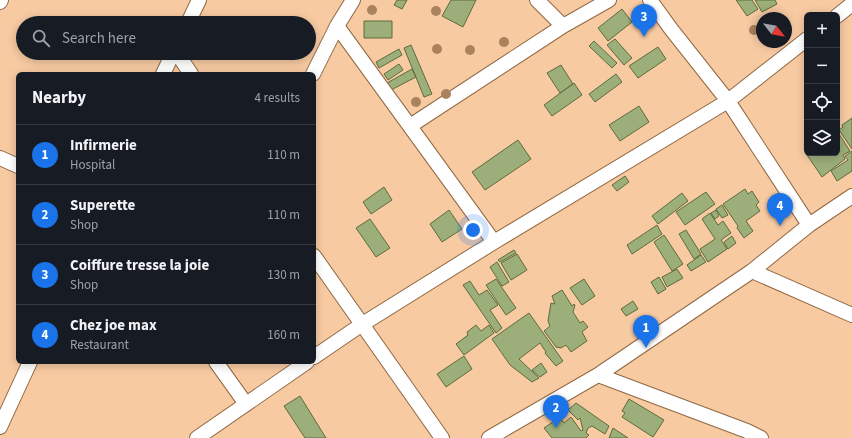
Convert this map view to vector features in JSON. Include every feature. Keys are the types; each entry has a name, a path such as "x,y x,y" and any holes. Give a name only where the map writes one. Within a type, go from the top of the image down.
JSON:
{"street":[{"path":"191,16 199,0"},
{"path":"314,72 337,26 353,0"},
{"path":"537,0 563,26"},
{"path":"410,126 563,26 609,0"},
{"path":"650,0 728,101 809,225"},
{"path":"840,14 852,4"},
{"path":"337,26 494,242"},
{"path":"316,356 361,325 494,242 728,101 804,42"},
{"path":"164,72 169,60"},
{"path":"182,60 190,72"},
{"path":"0,158 16,165"},
{"path":"489,438 598,375 752,270 809,225 852,196"},
{"path":"316,259 361,325 442,438"},
{"path":"752,270 852,315"},
{"path":"0,427 29,364"},
{"path":"217,364 246,404"},
{"path":"198,438 304,364"},
{"path":"598,375 746,435 761,438"}],"building":[{"path":"397,0 407,0 402,9 394,5"},
{"path":"451,0 476,0 463,27 442,16"},
{"path":"736,0 752,0 758,9 747,16"},
{"path":"755,0 775,0 777,4 762,12"},
{"path":"622,9 632,22 608,41 598,28"},
{"path":"364,21 392,21 392,38 364,38"},
{"path":"615,39 632,58 624,65 607,45"},
{"path":"594,41 617,63 612,68 589,46"},
{"path":"411,45 432,94 424,97 404,48"},
{"path":"658,47 666,59 638,78 629,66"},
{"path":"399,49 402,55 379,68 376,62"},
{"path":"399,64 403,70 388,80 384,74"},
{"path":"561,65 573,84 560,93 547,73"},
{"path":"412,69 416,77 391,90 387,83"},
{"path":"616,74 622,82 595,102 589,94"},
{"path":"574,83 582,95 552,116 544,105"},
{"path":"639,106 649,122 620,141 609,125"},
{"path":"852,118 852,149 840,131 840,129 843,127 842,125"},
{"path":"840,136 850,151 843,155 845,159 822,177 808,156 840,156"},
{"path":"518,140 531,159 485,190 472,172"},
{"path":"852,151 852,171 837,181 831,171 848,160 845,156"},
{"path":"625,176 629,182 617,191 612,185"},
{"path":"384,187 392,200 371,214 363,202"},
{"path":"745,189 748,194 752,191 759,202 756,205 760,211 746,221 753,231 744,238 737,228 738,226 723,204"},
{"path":"706,192 715,204 685,225 676,212"},
{"path":"682,193 688,201 658,224 652,216"},
{"path":"722,205 728,215 722,218 716,209"},
{"path":"449,210 462,229 442,242 430,224"},
{"path":"716,210 719,216 715,219 711,213"},
{"path":"710,213 718,225 723,221 731,233 721,240 727,249 708,262 700,249 715,239 702,219"},
{"path":"370,219 390,248 376,257 356,228"},
{"path":"657,225 662,234 632,254 627,245"},
{"path":"686,230 701,254 694,259 679,234"},
{"path":"664,235 683,264 672,271 654,242"},
{"path":"732,236 736,243 728,249 724,242"},
{"path":"514,250 516,253 500,262 498,260"},
{"path":"517,254 527,270 511,280 501,263"},
{"path":"701,255 706,262 691,271 687,265"},
{"path":"497,262 509,282 502,286 490,267"},
{"path":"677,269 683,278 667,287 662,277"},
{"path":"659,277 666,289 658,294 651,282"},
{"path":"496,279 516,308 506,315 486,285"},
{"path":"584,279 595,296 582,305 570,288"},
{"path":"470,281 479,295 487,290 498,305 490,310 502,328 496,333 463,285"},
{"path":"562,290 572,306 574,304 575,305 573,312 580,323 583,321 588,327 582,332 587,341 571,352 566,345 561,348 556,347 544,331 550,326 548,321 551,303 555,304 552,296"},
{"path":"633,301 638,309 626,316 621,309"},
{"path":"529,313 563,361 556,366 545,353 546,352 540,343 519,359 539,378 532,382 510,365 492,339"},
{"path":"476,325 481,331 489,325 494,333 464,355 456,344 468,335 467,332"},
{"path":"464,356 472,369 446,387 437,374"},
{"path":"541,363 547,372 540,377 532,370"},
{"path":"300,396 326,438 305,438 284,406"},
{"path":"629,399 664,420 653,437 622,417 625,413 622,411"},
{"path":"576,403 609,426 605,434 592,426 588,428 586,433 589,435 586,438 552,438 544,428 560,417 564,423 571,417 581,431 583,430 580,418 578,420 568,410"},
{"path":"613,428 628,438 609,438"}],"place":[{"name":"Coiffure tresse la joie","path":"644,37"},
{"name":"Chez joe max","path":"780,226"},
{"name":"Infirmerie","path":"646,348"},
{"name":"Superette","path":"556,428"}]}
